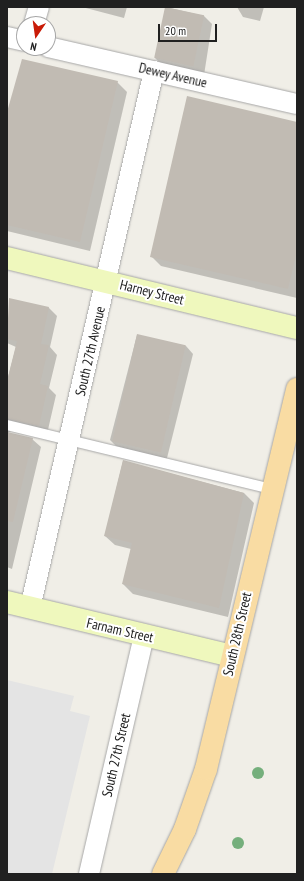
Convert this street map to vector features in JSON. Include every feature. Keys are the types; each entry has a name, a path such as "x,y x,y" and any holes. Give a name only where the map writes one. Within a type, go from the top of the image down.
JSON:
{"main road":[{"name":"Harney Street","path":"7,258 297,328"},
{"name":"South 28th Street","path":"163,874 185,829 206,769 272,488 297,389"},
{"name":"Farnam Street","path":"7,602 232,656"}],"street":[{"name":"Dewey Avenue","path":"56,49 297,104"},
{"name":"South 27th Avenue","path":"30,608 154,71"},
{"name":"South 27th Street","path":"89,874 144,636"}],"lane":[{"path":"7,425 272,488"}],"shaded area":[{"path":"7,680 74,696 70,711 90,716 52,874 7,874"}],"building":[{"path":"165,7 204,15 193,66 154,58"},
{"path":"22,59 118,81 80,242 7,225 7,112"},
{"path":"187,96 297,122 297,251 288,289 150,257"},
{"path":"9,298 49,307 41,344 49,345 40,384 48,386 39,426 7,419 7,381 17,341 7,339"},
{"path":"137,334 186,345 161,452 112,441"},
{"path":"7,432 33,438 13,522 7,521"},
{"path":"123,460 244,493 219,608 122,584 132,543 104,536"}]}
